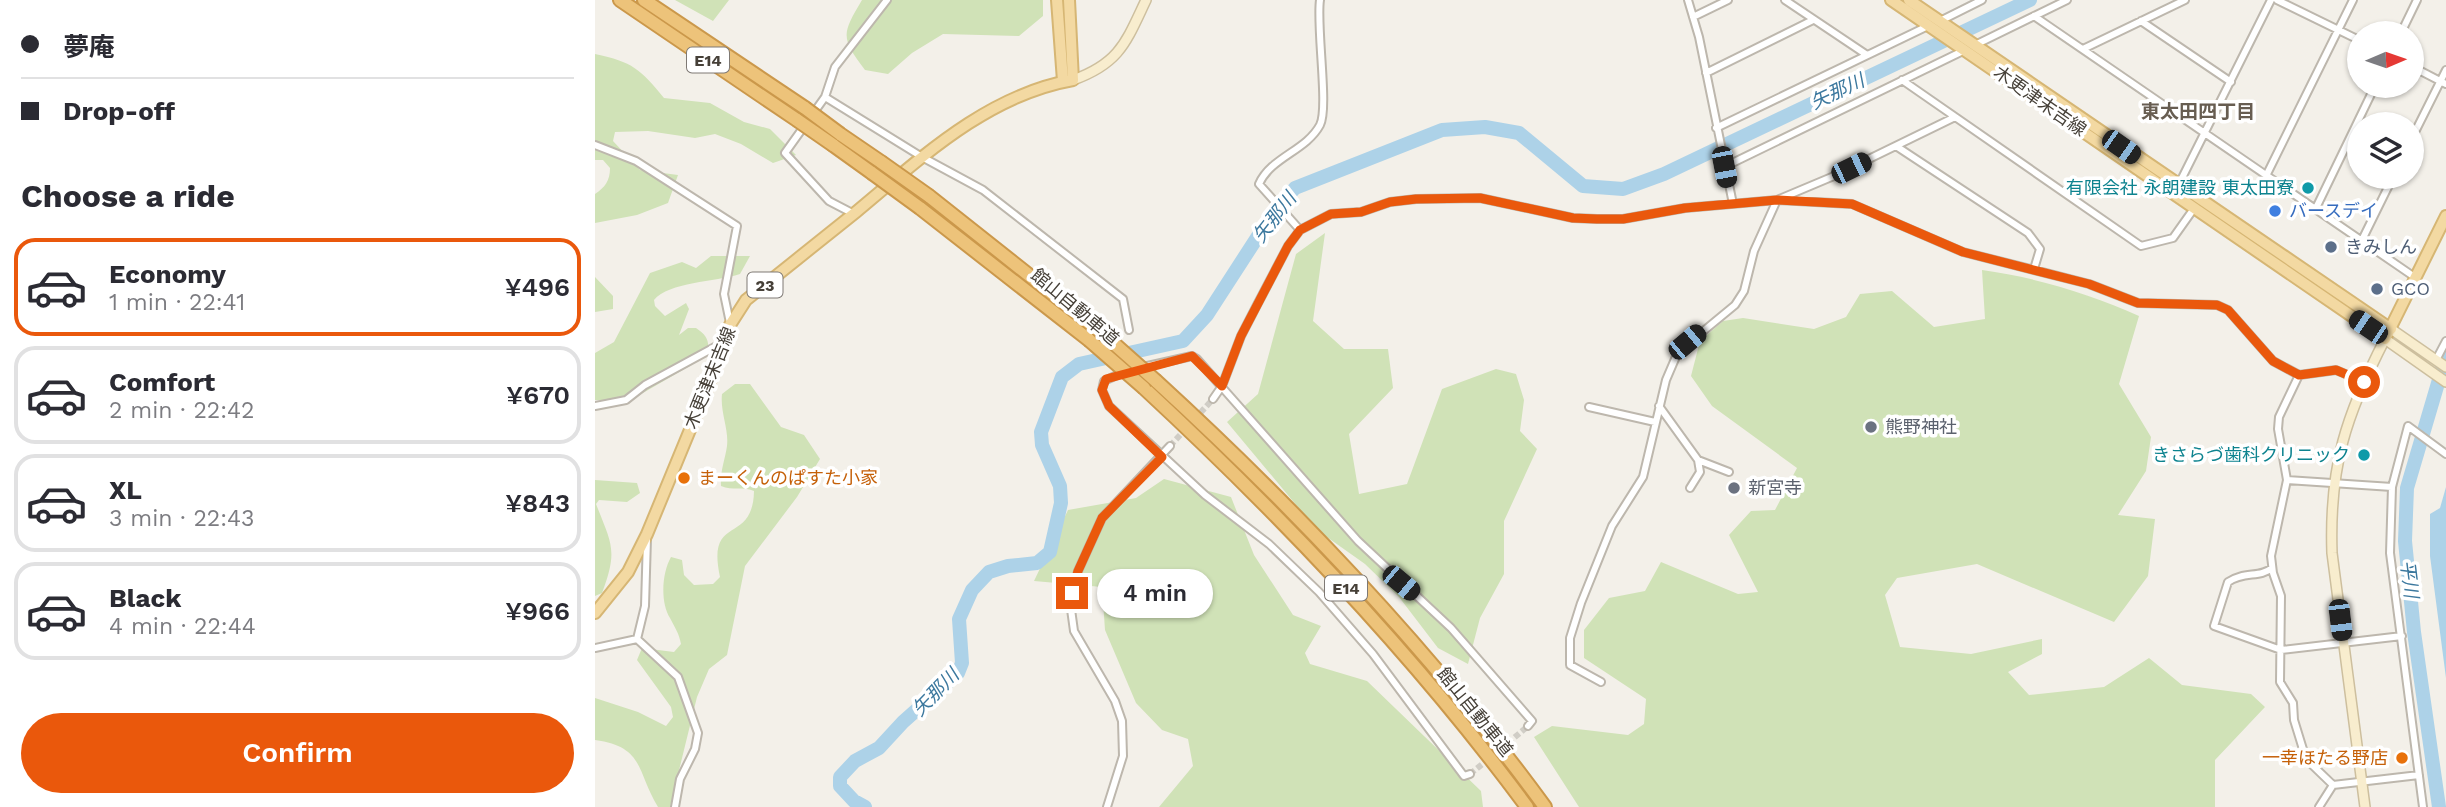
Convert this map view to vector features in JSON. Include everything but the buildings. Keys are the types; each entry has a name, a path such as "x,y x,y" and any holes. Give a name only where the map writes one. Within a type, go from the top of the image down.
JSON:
{"highway":[{"name":"館山自動車道","path":"620,0 797,120 881,162 1011,259 1089,340 1220,458 1348,590 1462,724 1527,807"},
{"name":"館山自動車道","path":"644,0 805,108 872,173 1004,271 1102,333 1156,381 1230,448 1315,534 1405,633 1545,807"}],"main road":[{"path":"1057,0 1068,81"},
{"path":"1068,81 1069,0"},
{"name":"木更津末吉線","path":"1891,0 1934,23 1970,47 2388,334"},
{"name":"木更津末吉線","path":"1909,0 1934,23"},
{"name":"木更津末吉線","path":"598,607 628,572 647,534 726,341 730,325 746,300 922,157 995,105 1068,81"},
{"path":"2388,334 2446,216"}],"street":[{"path":"854,214 829,201 785,153 825,97 835,67 887,0"},
{"path":"1068,81 1096,72 1118,54 1146,0"},
{"path":"1300,230 1259,184 1265,173 1304,143 1322,120 1320,0"},
{"path":"1688,0 1733,204"},
{"path":"1693,17 1728,0"},
{"path":"1785,0 1867,55"},
{"path":"1717,130 1982,0"},
{"path":"1723,164 2067,0"},
{"path":"2083,50 2185,0"},
{"path":"2176,190 2271,0"},
{"path":"2277,0 2347,34"},
{"path":"2267,174 2353,0"},
{"path":"2407,21 2417,0"},
{"path":"2034,16 2416,278"},
{"path":"1706,73 1813,20"},
{"path":"2141,21 2231,82"},
{"path":"2424,116 2443,82 2446,69"},
{"path":"2424,72 2443,82"},
{"path":"1902,80 2141,246 2173,238 2197,204"},
{"path":"825,97 922,157 983,190 1123,299 1129,330"},
{"path":"2316,208 2369,98"},
{"path":"1601,682 1579,673 1570,665 1570,638 1612,526 1643,477 1659,406 1678,352 1735,305 1745,291 1754,251 1777,200 1955,117"},
{"path":"595,145 636,161 737,226 738,232 727,266 724,294 730,325"},
{"path":"1896,146 2028,233 2040,249 2034,269"},
{"path":"2362,240 2387,189"},
{"path":"1213,399 1222,386 1241,336 1288,246 1300,230 1331,214 1361,212 1390,202 1480,198 1573,218 1597,219 1623,219 1685,208 1777,200 1852,204 1963,252 2089,284 2138,303 2217,305 2228,310 2273,361 2299,375 2336,370 2364,382"},
{"path":"2388,334 2442,364 2446,341"},
{"path":"2388,334 2441,379"},
{"path":"2365,807 2332,552 2335,481 2343,433 2388,334"},
{"path":"595,406 626,400 645,385 726,341"},
{"path":"1469,774 1464,776 1373,653 1319,592 1269,544 1162,457 1109,406 1102,390 1106,379 1192,356 1222,386 1358,541 1431,608 1483,663 1532,721 1528,726"},
{"path":"2299,375 2279,417 2278,429 2287,480 2271,556 2281,596 2280,682 2293,703 2294,720 2306,759 2333,785 2419,775"},
{"path":"1659,406 1698,460 1700,472 1690,488"},
{"path":"1589,407 1655,422"},
{"path":"2423,807 2390,553 2392,487 2408,426 2446,454"},
{"path":"1107,807 1123,756 1122,721 1115,701 1074,631 1070,602 1078,571 1102,518 1170,446"},
{"path":"1698,460 1729,472"},
{"path":"2287,480 2335,481 2392,487"},
{"path":"637,639 645,606 647,534"},
{"path":"2272,568 2260,574 2248,573 2228,582 2214,626 2281,650 2402,636"},
{"path":"595,648 637,639"},
{"path":"637,639 678,677 698,733 695,749 680,779 675,807"},
{"path":"2319,807 2333,785"}],"green space":[{"path":"675,0 729,0 713,21"},
{"path":"862,0 1043,0 1043,16 1019,36 943,34 912,53 888,74 865,70 848,42 848,28"},
{"path":"595,54 635,68 664,98 710,103 744,122 770,129 796,155 773,163 741,144 715,134 695,138 648,131 615,132 613,141 640,170 678,175 668,203 637,215 595,223 595,194 606,183 610,168 603,160 595,160"},
{"path":"1325,233 1313,321 1344,349 1388,349 1393,388 1349,434 1359,494 1407,484 1442,389 1496,369 1516,374 1524,400 1520,431 1537,449 1504,521 1504,574 1480,618 1468,664 1438,648 1399,597 1365,564 1317,530 1227,422 1258,394 1296,254"},
{"path":"711,256 750,256 740,274 670,289 654,300 655,306 665,316 686,303 689,309 679,335 688,328 700,331 707,340 707,356 629,401 595,400 595,353 614,342 650,273 682,262 696,268"},
{"path":"1982,270 2062,287 2139,316 2119,384 2151,437 2146,471 2118,515 2155,519 2148,576 2114,622 1977,564 1897,578 1885,595 1900,647 1971,654 2042,639 2042,654 2008,672 2029,695 2104,687 2149,658 2182,685 2251,694 2265,707 2215,760 2215,807 1579,807 1534,737 1552,726 1628,735 1644,724 1646,699 1584,658 1584,630 1609,598 1645,591 1661,562 1738,594 1758,592 1729,535 1751,511 1775,510 1797,468 1712,406 1691,376 1700,341 1723,321 1743,318 1814,329 1846,317 1860,294 1892,291 1934,327 1985,319"},
{"path":"595,277 613,296 613,309 595,312"},
{"path":"735,384 750,384 781,427 804,435 820,459 797,497 745,566 727,655 709,669 697,697 670,807 658,807 631,755 611,743 595,740 595,698 638,712 666,726 673,717 671,707 637,660 642,648 674,652 681,644 667,611 664,596 664,579 671,557 682,560 684,575 694,585 713,584 720,577 717,557 719,544 724,536 746,519 752,508 754,491 721,486 727,446 722,394"},
{"path":"1164,479 1231,497 1254,555 1293,615 1321,626 1305,653 1310,664 1367,681 1481,791 1483,807 1159,807 1193,766 1188,739 1162,730 1136,703 1105,630 1102,587 1034,581 1068,510 1136,498"},
{"path":"595,480 637,483 640,493 627,502 599,500 596,504 609,539 611,557 602,593 595,596"}],"water":[{"path":"2446,487 2446,678 2430,556 2430,514 2440,508"}],"waterway":[{"name":"矢那川","path":"865,807 854,801 840,786 840,777 855,761 879,748 903,722 958,673 962,663 959,619 972,590 989,572 1008,566 1037,563 1050,552 1061,503 1060,486 1042,445 1041,432 1062,377 1079,364 1183,341 1207,315 1273,213 1295,188 1442,130 1485,127 1519,133 1583,186 1623,189 1664,174 2030,0"},
{"name":"平川","path":"2439,807 2414,632 2405,541 2407,488 2446,356"}],"tunnel":[{"path":"1170,446 1213,399"},
{"path":"1501,749 1528,726"},
{"path":"1470,774 1490,758"}],"place":[{"name":"有限会社 永朗建設 東太田寮","path":"2308,188"},
{"name":"バースデイ","path":"2275,211"},
{"name":"きみしん","path":"2331,247"},
{"name":"GCO","path":"2377,289"},
{"name":"熊野神社","path":"1871,427"},
{"name":"きさらづ歯科クリニック","path":"2364,455"},
{"name":"まーくんのぱすた小家","path":"684,478"},
{"name":"新宮寺","path":"1734,488"},
{"name":"一幸ほたる野店","path":"2402,758"}],"district":[{"name":"東太田四丁目","path":"2198,111"}],"route":[{"path":"1072,593 1078,571 1102,518 1162,457 1109,406 1102,390 1106,379 1192,356 1222,386 1241,336 1288,246 1300,230 1316,219 1331,214 1361,212 1390,202 1468,197 1514,203 1573,218 1597,219 1623,219 1685,208 1777,200 1852,204 1963,252 2089,284 2138,303 2217,305 2228,310 2273,361 2299,375 2336,370 2364,382"}]}
